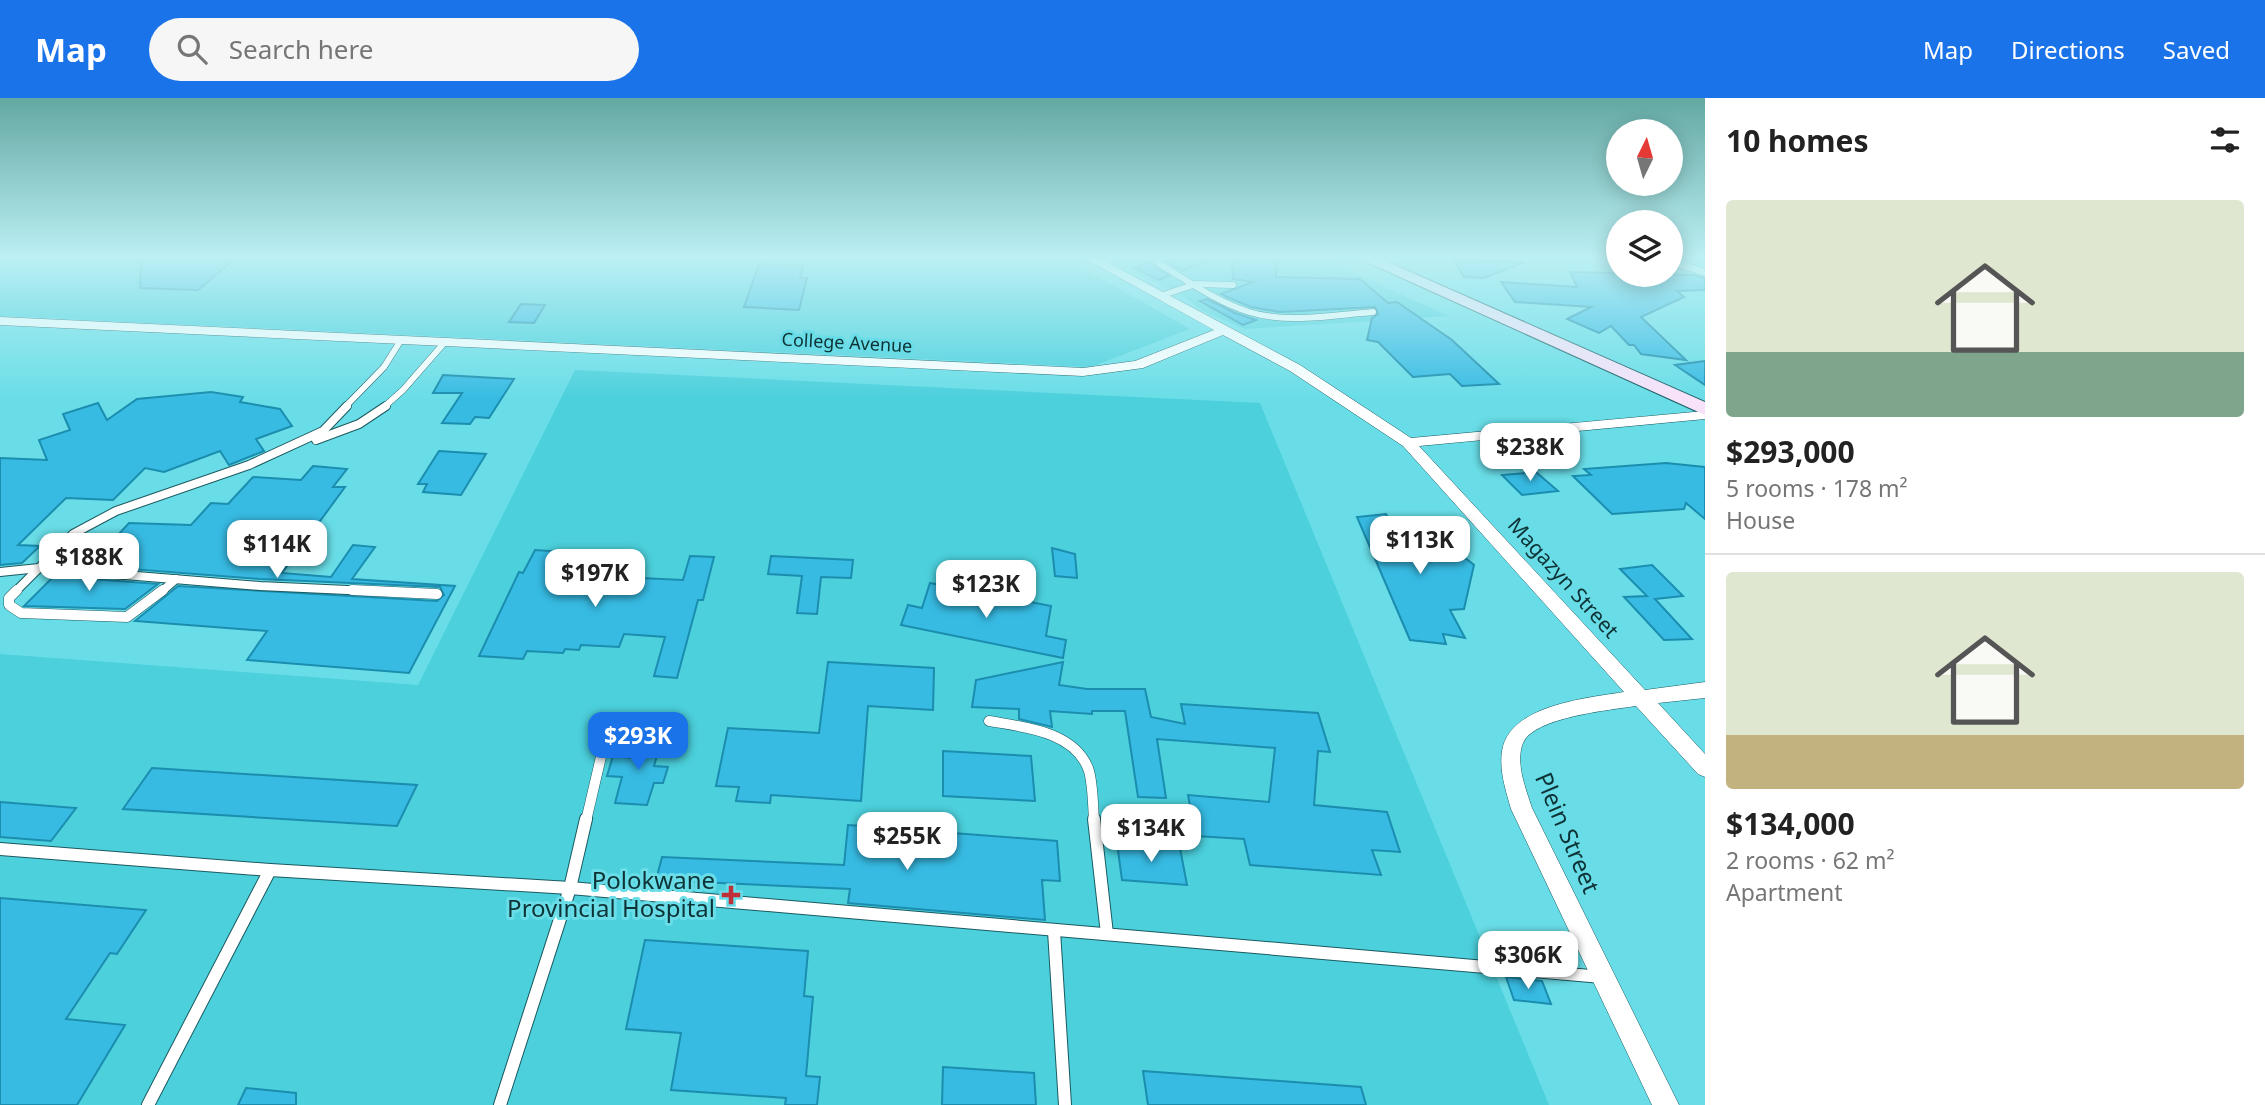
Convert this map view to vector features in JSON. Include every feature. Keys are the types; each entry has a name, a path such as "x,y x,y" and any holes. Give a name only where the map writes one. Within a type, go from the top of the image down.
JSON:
{"street":[{"name":"Magazyn Street","path":"1177,305 1306,375 1408,443 1705,768"},
{"path":"1472,305 1705,409"},
{"name":"College Avenue","path":"0,321 1083,372 1131,367 1224,330"},
{"path":"1408,443 1705,415"},
{"name":"Plein Street","path":"1666,1105 1522,809 1513,779 1512,758 1517,735 1528,724 1551,715 1584,707 1705,690"}],"lane":[{"path":"1234,305 1263,315 1373,312"},
{"path":"176,579 127,617 21,613 4,599 73,534 116,511 248,465 323,431 384,367 401,340"},
{"path":"301,443 320,439 380,414 399,398 445,342"},
{"path":"0,572 39,568 436,594"},
{"path":"989,721 1061,739 1074,746 1085,757 1089,772 1107,934"},
{"path":"500,1105 570,888 607,731"},
{"path":"0,849 270,870 570,888 1604,978"},
{"path":"148,1105 270,870"},
{"path":"1054,931 1065,1105"}],"shaded area":[{"path":"0,305 1148,305 1190,329 1091,367 0,316"},
{"path":"1195,305 1424,305 1448,316 1245,329"},
{"name":"Polokwane Provincial Hospital","path":"575,370 1260,403 1549,1105 0,1105 0,654 418,685"}],"building":[{"path":"520,305 545,305 534,323 509,322"},
{"path":"745,305 800,305 799,310 744,307"},
{"path":"1207,305 1219,305 1256,320 1243,325"},
{"path":"1246,305 1401,305 1452,340 1499,384 1462,386 1450,374 1413,377 1378,342 1367,340 1372,318 1378,314 1375,307 1280,312"},
{"path":"1560,305 1667,305 1641,317 1686,360 1641,354 1611,326 1599,333 1567,319 1591,307"},
{"path":"1705,361 1705,385 1675,365"},
{"path":"443,375 514,379 489,418 475,417 470,424 442,423 462,393 433,393"},
{"path":"211,392 243,397 240,402 280,409 292,426 256,439 264,451 229,465 220,451 164,472 145,468 113,500 66,498 18,545 40,546 22,563 0,565 0,458 47,460 39,440 70,430 63,414 98,403 107,420 137,399"},
{"path":"439,451 486,454 461,495 423,492 427,484 418,484"},
{"path":"1666,463 1705,467 1705,519 1686,503 1684,509 1612,514 1573,476 1591,475 1584,469"},
{"path":"313,466 347,469 333,487 345,487 282,573 331,577 353,545 375,547 352,579 455,586 409,673 247,660 267,631 135,621 178,586 437,601 444,595 440,587 260,579 66,564 68,561 92,563 129,523 191,525 211,503 228,504 253,477 301,480"},
{"path":"1536,472 1558,491 1522,495 1502,475"},
{"path":"1386,514 1388,518 1417,520 1474,565 1464,609 1450,610 1465,638 1443,634 1446,644 1410,640 1357,517"},
{"path":"1052,548 1075,554 1077,578 1055,576"},
{"path":"535,550 606,555 597,577 601,577 600,580 640,582 641,578 683,580 690,556 714,557 703,600 698,600 677,678 654,676 665,637 624,634 619,647 581,645 579,650 565,649 563,653 527,651 523,659 479,656 519,572 523,573"},
{"path":"771,556 853,560 851,578 821,577 817,614 797,613 802,576 768,574"},
{"path":"1652,565 1683,596 1655,599 1692,639 1664,640 1624,597 1647,596 1620,569"},
{"path":"54,576 158,584 125,609 24,606"},
{"path":"930,583 1051,606 1046,636 1066,640 1063,658 901,625 908,605 922,608"},
{"path":"828,662 934,668 933,710 868,706 861,801 771,795 770,803 736,801 739,787 716,786 728,728 819,733"},
{"path":"1063,662 1059,685 1087,689 1145,689 1151,717 1185,724 1181,704 1318,713 1330,752 1318,751 1314,805 1387,812 1400,852 1372,850 1381,875 1250,865 1244,839 1196,836 1188,795 1269,802 1275,748 1157,739 1166,798 1138,797 1125,711 1092,711 1092,714 1050,711 1052,727 1019,719 1019,709 972,707 976,680"},
{"path":"637,737 662,739 654,766 668,767 663,783 654,783 647,805 615,803 622,777 607,776 613,756 631,758"},
{"path":"943,751 1031,756 1035,801 943,796"},
{"path":"152,768 417,785 397,826 123,809"},
{"path":"0,802 76,808 51,841 0,837"},
{"path":"848,825 1057,841 1060,881 1042,880 1045,920 848,903 850,889 656,880 662,857 844,865"},
{"path":"1117,843 1180,848 1187,885 1122,880"},
{"path":"0,898 146,910 117,954 110,953 66,1019 125,1025 77,1105 0,1105"},
{"path":"645,940 808,951 804,996 813,997 806,1076 820,1077 817,1105 785,1105 786,1098 671,1090 681,1033 626,1029"},
{"path":"1506,977 1542,981 1551,1004 1514,1000"},
{"path":"943,1067 1034,1073 1036,1105 942,1105"},
{"path":"1143,1071 1361,1087 1366,1105 1148,1105"},
{"path":"246,1088 296,1093 296,1105 238,1105"}],"place":[{"name":"Polokwane Provincial Hospital","path":"731,895"}]}
